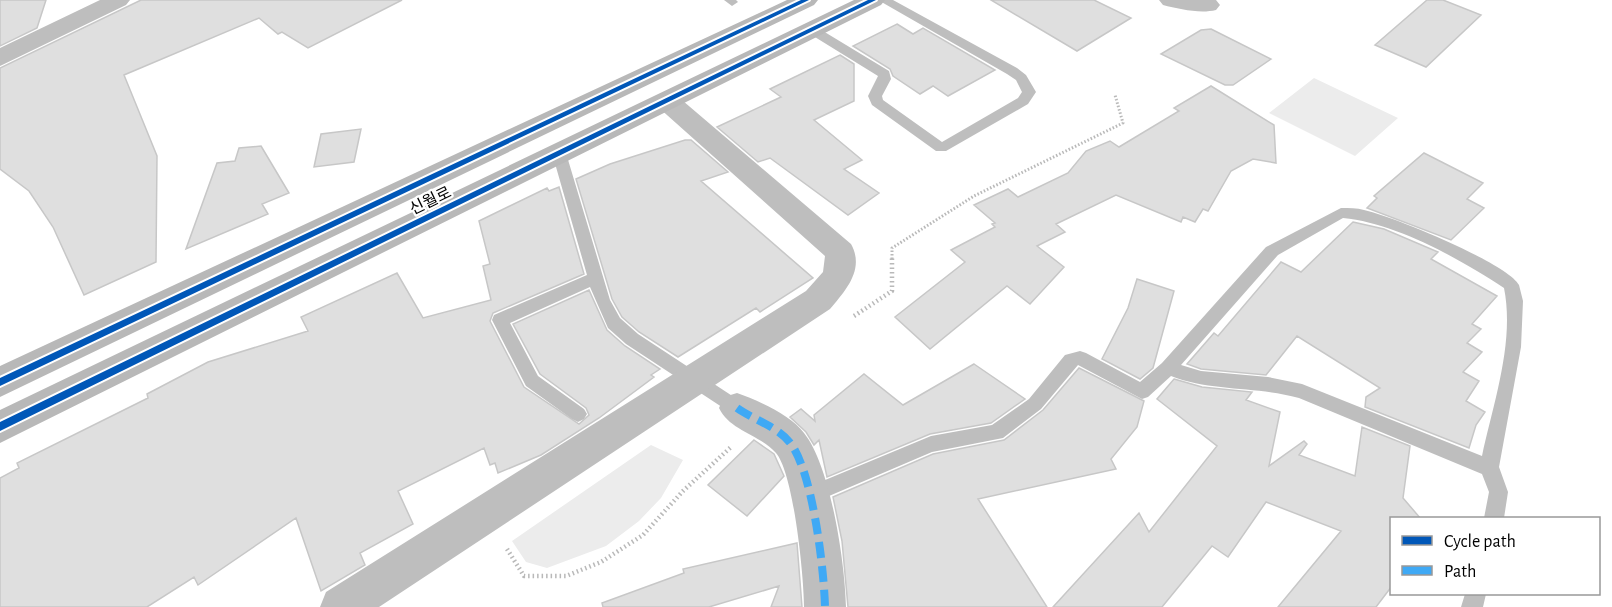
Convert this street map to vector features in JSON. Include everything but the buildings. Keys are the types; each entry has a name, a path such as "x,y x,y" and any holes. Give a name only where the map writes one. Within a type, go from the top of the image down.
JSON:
{"street":[{"path":"0,58 118,0"},
{"name":"신월로","path":"0,382 806,0"},
{"name":"신월로","path":"0,427 559,153 814,31 873,0"},
{"path":"1171,0 1208,5"},
{"path":"341,607 818,300 838,278 843,266 840,252 825,236 667,101"},
{"path":"747,415 775,430 791,444 799,461 826,590 825,607"}],"lane":[{"path":"814,31 884,74 885,79 875,96 877,102 941,148 1023,101 1029,92 1021,78 1012,71 885,0"},
{"path":"559,153 606,312 614,323 632,339 692,381 747,415"},
{"path":"808,496 860,472 931,444 996,432 1035,404 1074,358 1085,359 1142,392 1168,368 1272,251 1341,213 1363,215 1427,239 1484,267 1511,285 1514,295 1513,347 1489,468"},
{"path":"578,414 532,381 500,320 595,278"},
{"path":"1168,368 1198,379 1285,386 1489,468 1498,482 1500,496 1495,517"}],"path":[{"path":"854,317 892,291 892,248 974,196 1123,123 1115,95"},
{"path":"502,542 524,576 566,576 601,562 643,535 747,415"}],"shaded area":[{"path":"1314,78 1398,118 1355,156 1269,113"},
{"path":"651,445 683,460 661,498 639,521 606,546 547,568 526,562 512,541"}],"marked path":[{"path":"737,408 785,438 797,456 815,523 823,573 825,607"}],"cycle path":[{"path":"0,382 806,0"},
{"path":"0,427 873,0"}]}
